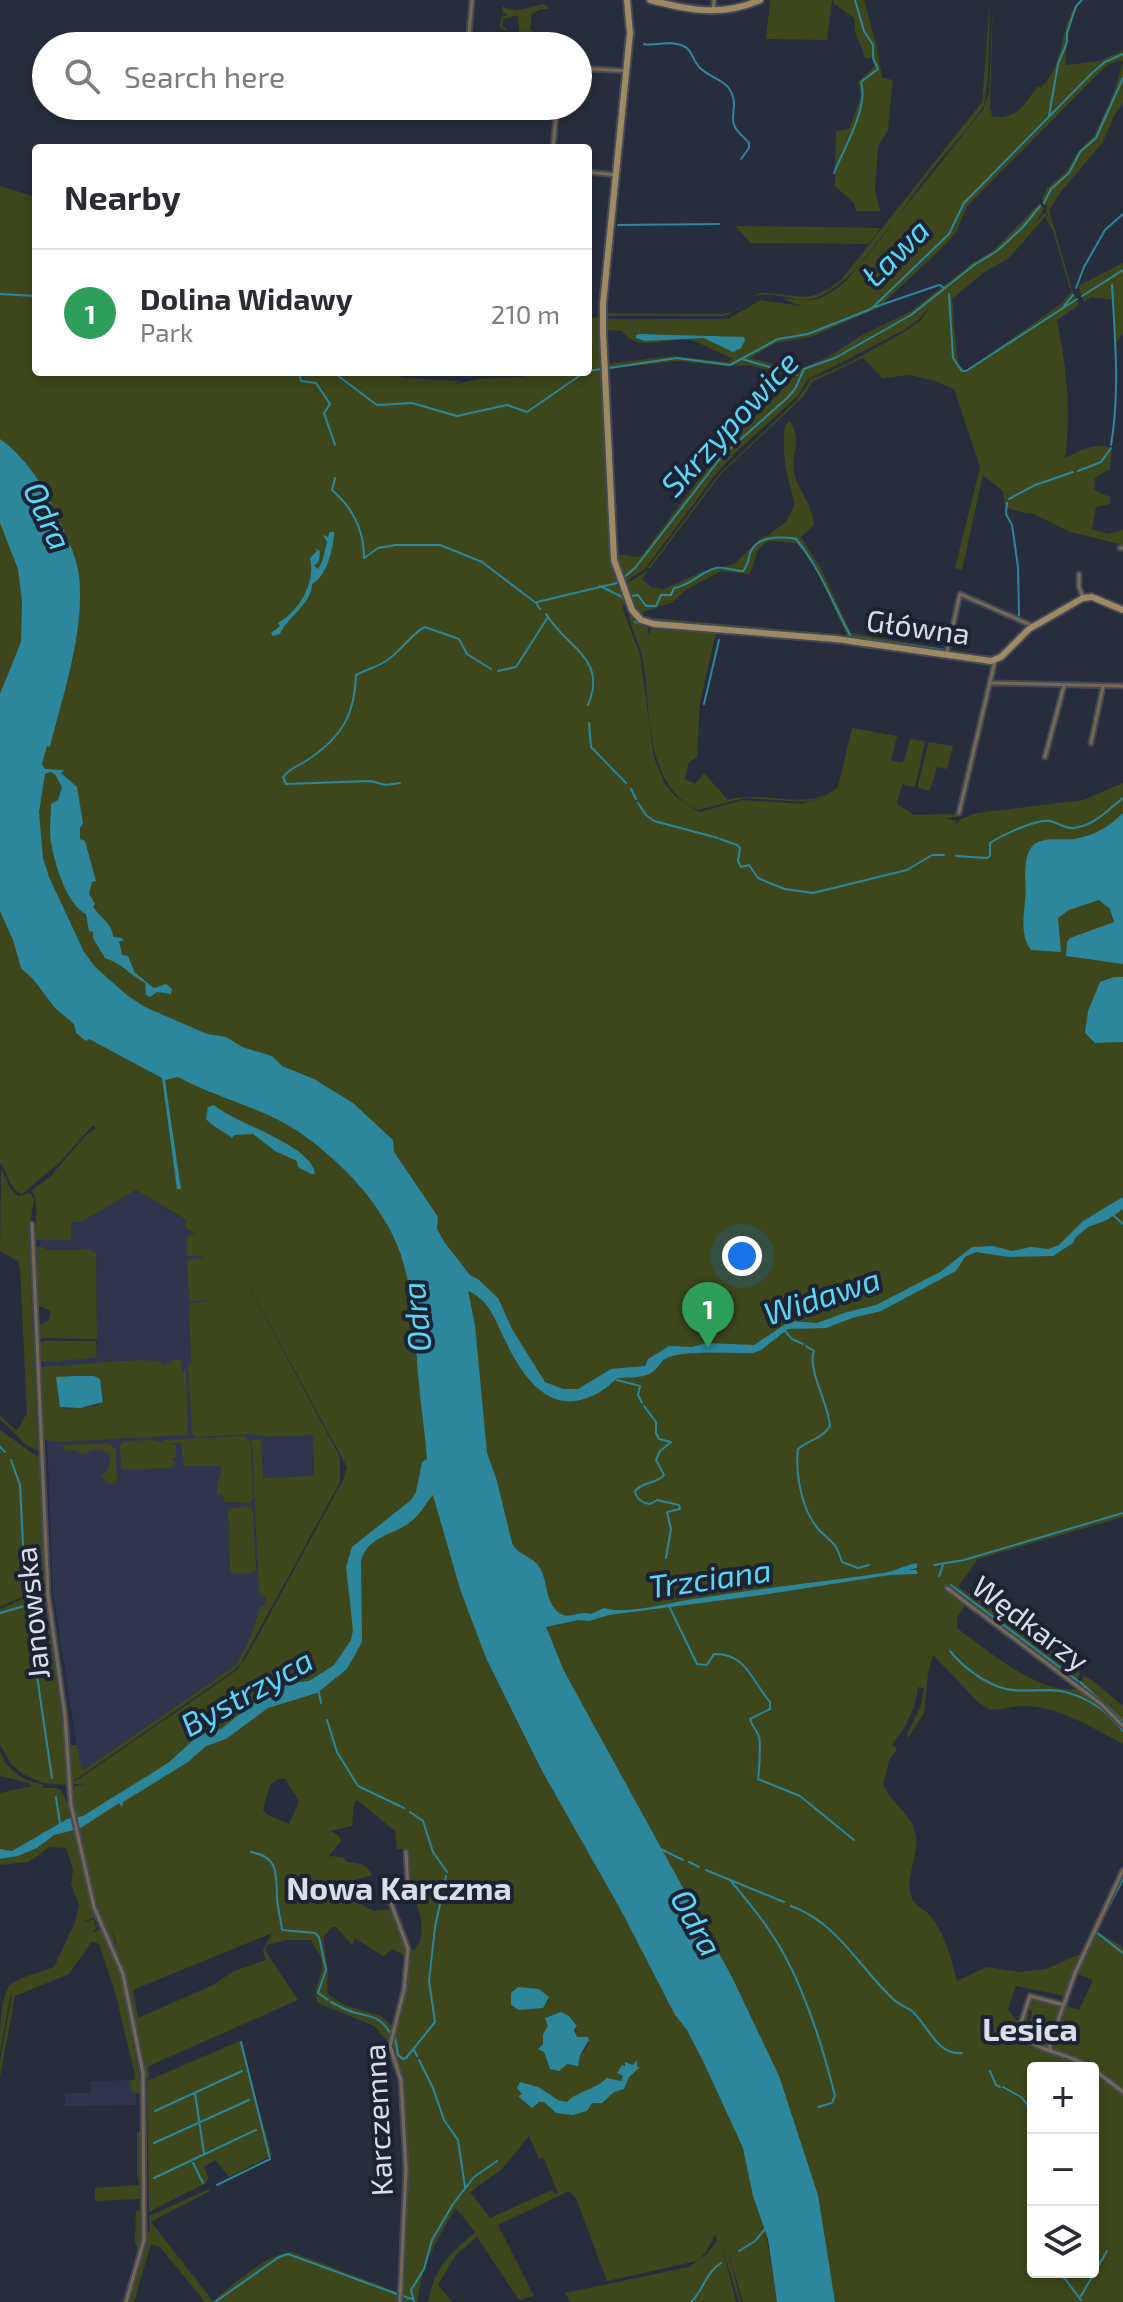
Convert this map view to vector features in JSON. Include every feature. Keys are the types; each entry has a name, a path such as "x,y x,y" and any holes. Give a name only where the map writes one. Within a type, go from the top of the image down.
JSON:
{"street":[{"path":"469,32 472,0"},
{"path":"592,172 616,175 630,21 627,0"},
{"path":"650,0 699,11 734,10 760,0"},
{"path":"699,11 700,0"},
{"path":"713,11 714,0"},
{"path":"592,69 626,71"},
{"path":"553,144 556,120"},
{"name":"Główna","path":"616,175 602,311 613,550 620,581 632,610 641,620 683,627 836,639 995,661 1033,626 1083,598"},
{"path":"1079,574 1083,598 1092,597 1123,610"},
{"path":"946,655 960,594 1033,626"},
{"path":"959,813 995,661"},
{"path":"991,683 1123,686"},
{"path":"1045,757 1064,686"},
{"path":"1091,743 1103,687"},
{"name":"Janowska","path":"32,1224 48,1595 65,1716 71,1805 94,1907 123,1974 143,2073 144,2240 126,2302"},
{"name":"Wędkarzy","path":"947,1588 1094,1698 1123,1726"},
{"name":"Karczemna","path":"400,2302 406,2169 401,2080 390,2046 404,1990 408,1949 391,1903 408,1887 406,1852"},
{"path":"1050,2050 1086,1948 1123,1870"},
{"path":"1064,2005 1030,1996 1019,2034 1028,2042 1081,2062"},
{"path":"1099,2074 1123,2092"}],"shaded area":[{"path":"136,1190 222,1243 338,1479 236,1665 81,1772 53,1592 44,1360 97,1357 96,1254 91,1249 48,1250 40,1247 40,1240 70,1240 71,1221 81,1221"},
{"path":"130,2080 131,2092 136,2093 136,2105 65,2106 65,2093 91,2093 91,2081"}],"green space":[{"path":"770,0 832,0 827,40 766,39"},
{"path":"834,0 864,0 882,78 893,80 888,130 878,146 875,191 880,211 856,211 854,203 835,186 836,131 849,129 861,96 858,82 874,67 872,57 866,59 855,32 854,18 834,4"},
{"path":"990,0 984,105 880,240 851,274 835,287 805,300 756,296 734,312 723,316 608,316 604,313 615,209 609,313 721,314 732,312 759,293 810,296 841,280 982,102"},
{"path":"993,0 990,107 992,116 1001,117 1014,113 1049,78 1059,56 1067,22 1080,3 1069,33 1066,65 1100,61 1123,50 1123,62 1123,102 1103,142 1049,210 1079,305 1057,320 1067,389 1065,458 1093,447 1112,448 1110,469 1095,478 1094,490 1110,497 1110,504 1096,507 1092,529 1108,534 1123,530 1123,545 1071,532 1029,512 1005,507 1003,491 983,475 962,570 955,568 980,467 954,389 910,375 882,378 863,358 812,382 803,397 721,474 647,569 719,474 797,400 811,379 849,363 904,332 920,321 931,306 904,330 807,380 798,396 716,474 644,570 625,585 649,569 642,579 651,587 664,589 702,572 734,564 761,538 786,522 795,504 784,455 785,425 790,421 796,435 794,471 814,525 801,537 822,570 851,633 946,649 945,652 645,620 636,613 621,583 619,585 628,603 622,606 640,655 654,758 665,784 676,797 699,812 743,800 802,804 829,796 806,802 745,798 698,810 680,798 667,783 653,745 643,660 629,618 630,610 647,625 649,635 651,629 716,633 700,702 697,757 689,762 685,779 695,784 704,773 728,800 742,797 756,797 800,800 827,795 838,787 852,728 897,736 891,760 902,763 910,739 925,741 916,783 914,787 902,784 897,804 914,815 955,814 970,763 957,817 945,818 956,821 956,824 976,813 1083,800 1123,783 1123,1517 978,1559 958,1587 1052,1648 1080,1673 1076,1683 982,1612 974,1613 965,1605 957,1618 957,1628 1014,1669 1048,1686 1077,1688 1052,1669 1078,1686 1084,1676 1092,1680 1123,1706 1123,1744 1049,1710 1022,1706 990,1710 979,1703 933,1655 924,1713 908,1738 921,1705 924,1688 918,1687 910,1718 892,1744 897,1749 889,1761 883,1784 914,1827 916,1843 911,1896 941,1932 957,1981 987,1967 1020,1972 1046,1969 1080,1956 1065,1996 1016,1986 1008,2009 1016,2020 1020,2020 1017,2030 996,2039 998,2042 1016,2034 1026,2042 1059,2054 1051,2045 1066,2006 1079,2010 1093,1980 1078,1974 1096,1934 1098,1932 1123,1947 1123,2302 814,2302 766,2232 777,2302 743,2302 727,2248 739,2302 722,2246 736,2302 571,2302 565,2293 689,2267 708,2253 717,2241 715,2234 707,2251 697,2261 607,2281 576,2198 569,2191 498,2225 534,2296 519,2300 477,2237 456,2255 438,2285 452,2302 428,2302 444,2262 475,2232 456,2208 426,2265 418,2302 401,2302 408,2169 403,2079 392,2040 398,2023 409,1949 414,1950 418,1944 422,1929 413,1891 408,1890 408,1867 405,1871 403,1849 397,1849 395,1831 357,1800 352,1826 330,1831 341,1841 329,1856 343,1857 347,1862 368,1868 372,1875 355,1880 349,1894 374,1911 391,1909 404,1940 406,1957 393,1949 383,1956 355,1938 352,1945 336,1927 332,1927 323,1937 328,1970 327,1994 345,2005 381,2016 393,2027 389,2043 374,2026 318,2003 316,1988 322,1964 319,1955 311,1940 287,1940 267,1945 265,1950 298,2000 151,2065 146,2079 124,1969 114,1946 116,1941 109,1923 115,1941 113,1944 99,1917 101,1911 99,1914 81,1842 78,1843 95,1917 82,1922 96,1919 94,1926 98,1924 93,1933 100,1929 122,1975 142,2094 131,2092 130,2080 135,2080 134,2071 115,1992 99,1944 92,1941 69,1974 15,1996 0,2077 12,1994 0,2053 1,2016 7,1989 21,1979 54,1967 79,1906 71,1884 73,1870 66,1848 50,1847 28,1862 0,1865 0,1859 18,1856 37,1848 54,1835 74,1830 67,1819 12,1851 0,1849 0,1793 32,1786 0,1776 0,1751 6,1764 16,1773 43,1785 42,1788 59,1788 56,1790 60,1789 68,1805 72,1804 74,1786 88,1785 72,1784 71,1781 79,1779 237,1670 247,1656 344,1478 347,1467 227,1246 340,1457 340,1482 241,1663 71,1780 70,1745 77,1745 82,1771 236,1665 251,1636 260,1607 266,1604 266,1597 259,1594 252,1440 268,1439 261,1440 263,1478 314,1476 313,1435 196,1437 192,1433 188,1365 194,1362 191,1360 189,1304 212,1300 189,1301 187,1260 202,1256 187,1256 187,1237 195,1233 186,1228 186,1220 136,1190 81,1222 71,1222 71,1240 36,1240 36,1208 32,1190 50,1177 85,1136 96,1129 93,1125 60,1162 22,1194 11,1184 0,1163 0,186 32,196 32,376 399,376 461,381 454,384 524,376 592,376 592,317 600,318 602,404 605,405 606,364 671,356 728,362 733,358 690,340 644,343 636,342 622,331 607,330 606,358 605,319 728,319 761,300 801,306 781,298 816,299 847,280 983,110 989,92","holes":["1119,60 1123,62 1114,92 1094,136 1080,149 1065,173 1047,188 1042,199 1044,206 1048,205 1046,210 1050,221 1045,212 1034,225 1044,209 1040,203 994,250 910,312 864,334 828,357 797,370 750,358 776,343 811,337 878,308 947,243 956,232 967,206 1106,66","1045,217 1053,231 1071,292 1061,304 966,371 959,365 957,356 952,299 983,273 1009,258","676,361 749,365 790,376 791,380 718,454 642,555 637,557 617,554 609,369","770,541 797,543 815,567 847,635 644,617 643,612 671,603 686,590 721,571 749,574 764,544","278,1779 285,1779 299,1801 289,1824 266,1814 263,1809 270,1785","272,1933 263,1950 266,1960 234,1971 213,1985 138,2018 133,1990","569,2016 577,2026 577,2038 587,2037 589,2043 574,2061 550,2069 544,2052 539,2048 547,2029","529,2136 539,2159 543,2157 558,2193 554,2194 552,2190 490,2218 470,2192 502,2169"]},
{"path":"544,4 550,9 541,9 532,14 530,29 534,32 519,32 518,15 503,19 502,26 506,31 499,27 502,17 507,15 502,11 503,6 517,10"},
{"path":"735,226 881,228 868,244 751,243"},
{"path":"1123,263 1123,333 1116,343 1114,300 1091,297 1084,302 1078,286"},
{"path":"929,742 953,746 947,769 937,767 930,791 919,788 918,784"},
{"path":"1,1167 10,1188 18,1196 30,1193 34,1199 30,1224 30,1265 38,1450 27,1446 0,1419 0,1416 17,1431 27,1413 20,1270 18,1261 0,1251"},
{"path":"40,1246 48,1250 91,1249 96,1254 97,1339 39,1338 39,1325 48,1321 51,1314 37,1305 36,1248"},
{"path":"43,1341 96,1341 97,1358 43,1362 39,1345"},
{"path":"181,1359 182,1371 186,1367 188,1435 58,1442 43,1439 42,1367 61,1365 64,1368 65,1365 136,1360 160,1361 162,1366 169,1363 169,1366 170,1361","holes":["74,1376 100,1379 104,1400 97,1406 63,1409 57,1382"]},
{"path":"0,1430 39,1458 48,1616 39,1601 29,1594 0,1607"},
{"path":"244,1436 251,1443 253,1499 250,1503 224,1502 223,1495 217,1493 221,1466 184,1466 181,1443 168,1443 176,1445 176,1457 171,1458 176,1463 171,1468 121,1468 120,1446 124,1441 151,1440 167,1444 162,1440"},
{"path":"109,1443 116,1449 117,1480 112,1485 101,1477 109,1468 110,1456 107,1453 97,1450 83,1455 75,1450 63,1451 63,1445"},
{"path":"248,1506 253,1510 256,1569 252,1573 233,1574 230,1569 228,1509"},
{"path":"27,1597 37,1602 48,1622 63,1725 67,1785 43,1783 23,1774 12,1765 0,1745 0,1609"},
{"path":"1031,1997 1062,2007 1047,2048 1029,2041 1020,2032 1024,2014 1029,2014 1027,2020 1030,2021 1032,2012 1027,2008"},
{"path":"240,2041 272,2155 229,2177 216,2160 204,2166 208,2177 206,2183 149,2212 147,2081"},
{"path":"137,2132 142,2132 140,2249 135,2243 136,2211 140,2210 140,2199 95,2201 95,2188 139,2185"},
{"path":"209,2189 151,2222 213,2301 261,2264 292,2252 400,2293 399,2302 205,2302 160,2247 151,2244 134,2302 129,2302 150,2230 149,2216"}],"water":[{"path":"639,334 744,337 745,340 741,348 733,352 704,338 645,341 636,338"},
{"name":"Odra","path":"0,439 33,472 78,568 79,619 72,662 50,747 47,746 42,764 45,769 64,770 61,773 77,787 83,823 80,839 85,841 96,881 92,882 89,894 95,904 93,906 111,928 113,937 124,941 119,941 122,955 128,956 135,973 154,988 166,984 172,989 171,994 157,992 150,997 146,995 145,983 105,958 93,938 93,932 89,931 86,914 68,893 55,862 50,834 51,804 58,800 62,787 55,774 50,772 45,774 39,812 43,858 84,952 95,967 145,1007 207,1034 226,1037 242,1047 272,1056 282,1066 314,1079 353,1103 393,1140 394,1152 438,1217 437,1229 445,1243 470,1275 498,1298 512,1329 545,1382 563,1389 578,1389 611,1369 645,1366 648,1359 669,1346 692,1347 707,1343 754,1345 790,1321 817,1323 876,1305 940,1272 972,1247 993,1246 1012,1251 1031,1247 1049,1249 1059,1245 1083,1221 1123,1197 1123,1209 1107,1220 1088,1227 1073,1243 1053,1256 1009,1257 976,1252 965,1257 956,1271 881,1311 826,1328 788,1329 753,1353 699,1353 669,1357 647,1375 618,1378 597,1393 578,1401 550,1397 528,1378 487,1305 468,1291 475,1325 487,1453 512,1543 537,1564 552,1605 561,1614 591,1614 604,1608 647,1608 717,1595 883,1573 917,1563 917,1568 908,1570 916,1570 918,1574 890,1575 609,1615 546,1627 564,1671 732,1977 779,2076 818,2195 835,2302 777,2302 768,2239 753,2196 743,2148 687,2030 675,2015 623,1914 541,1769 486,1658 460,1589 433,1495 407,1525 376,1540 365,1552 361,1561 362,1642 347,1669 317,1693 268,1708 226,1739 206,1746 188,1762 123,1802 122,1807 119,1803 79,1829 54,1835 37,1848 18,1856 0,1859 0,1849 12,1851 67,1819 83,1816 168,1763 200,1734 221,1729 259,1699 290,1683 309,1681 334,1665 351,1640 353,1630 346,1567 352,1547 411,1500 416,1492 422,1462 427,1459 414,1319 407,1278 398,1247 367,1195 340,1165 295,1129 178,1077 165,1080 181,1189 177,1189 162,1078 89,1039 86,1041 21,968 0,911 0,694 21,642 22,602 18,569 0,523"},
{"path":"330,532 334,532 334,539 325,569 312,584 304,604 280,634 273,636 271,633 280,626 278,623 293,611 304,595 310,577 310,558 317,551 314,548 320,551 319,561 314,566 318,569 327,542 323,535 328,537"},
{"path":"1123,813 1123,964 1066,956 1070,938 1114,922 1110,909 1099,900 1069,910 1058,918 1061,952 1031,950 1023,921 1025,868 1030,849 1040,841 1088,836"},
{"path":"1123,977 1123,1042 1095,1043 1085,1033 1088,1011 1100,982"},
{"path":"214,1105 287,1144 311,1163 315,1174 298,1167 297,1161 275,1151 253,1134 234,1135 232,1138 206,1119 208,1107"},
{"path":"94,1376 100,1379 103,1402 80,1408 60,1407 56,1377"},
{"path":"518,1987 539,1989 549,1997 543,2008 519,2010 511,2005 511,1993"},
{"path":"561,2012 577,2026 574,2030 577,2037 588,2037 589,2040 580,2055 578,2066 567,2064 559,2071 550,2069 544,2052 538,2049 543,2044 543,2034 548,2026 545,2018"},
{"path":"637,2060 637,2067 640,2067 629,2077 624,2089 614,2092 602,2103 592,2103 587,2111 573,2115 556,2113 544,2102 532,2108 518,2096 522,2094 517,2088 520,2082 538,2087 567,2102 607,2078 621,2081 623,2076 617,2073 622,2065 625,2066 625,2062 633,2065"}],"waterway":[{"path":"834,173 859,115 863,92 861,82 878,69 873,58 873,45 864,31 855,0"},
{"path":"1049,116 1058,64 1076,6 1082,0"},
{"path":"644,44 683,46 702,70 727,86"},
{"name":"Ława","path":"592,370 677,358 730,365 778,339 808,334 871,309 949,234 964,203 1092,73 1105,62 1123,54"},
{"name":"Skrzypowice","path":"1044,203 1051,189 1069,173 1080,152 1096,138 1123,78"},
{"path":"728,87 734,99 733,123 749,143 741,159"},
{"name":"Skrzypowice","path":"622,579 635,568 722,456 795,389 804,369 835,358 911,315 974,265 997,251 1040,206"},
{"path":"1076,288 1105,230 1123,214"},
{"path":"618,225 719,224"},
{"path":"1082,296 1123,270"},
{"path":"1111,445 1116,385 1112,285"},
{"path":"875,307 936,286 944,288"},
{"name":"Ława","path":"0,294 32,296"},
{"path":"949,294 953,358 962,371 1077,299"},
{"path":"1064,306 1073,295"},
{"path":"742,359 797,375"},
{"path":"300,376 301,381 316,383 330,404 324,413 335,445"},
{"name":"Ława","path":"338,376 377,405 412,403 457,416 507,405 527,412 579,376"},
{"path":"1078,471 1101,462 1111,448"},
{"path":"1009,499 1035,485 1073,472"},
{"path":"335,478 332,490 346,504 356,521 364,558 378,548 440,545 482,562 540,609"},
{"path":"1007,503 1006,514 1012,525 1018,567 1019,617"},
{"path":"631,596 638,595 646,606 656,606 661,595 671,595 674,588 710,570 743,571 757,543 774,538 792,538 796,539 812,562 851,637 945,650"},
{"name":"Skrzypowice","path":"537,602 617,583"},
{"path":"600,586 624,598"},
{"name":"Skrzypowice","path":"546,614 589,665 593,689 588,705"},
{"path":"498,671 516,667 548,617"},
{"path":"635,622 652,627 703,631"},
{"path":"400,783 286,784 283,777 320,751 338,733 353,701 356,675 386,661 425,627 459,639 467,654 491,669"},
{"path":"704,704 719,640"},
{"name":"Skrzypowice","path":"589,723 591,747 626,783"},
{"name":"Skrzypowice","path":"631,789 636,799"},
{"name":"Skrzypowice","path":"956,856 987,858 990,856 990,843 1037,822 1050,821 1065,827 1081,827 1123,798"},
{"name":"Skrzypowice","path":"638,803 654,821 718,838"},
{"name":"Skrzypowice","path":"720,839 740,848 738,861 741,867 749,865 758,878 785,889 813,893 907,870 932,855 944,855"},
{"path":"1112,1214 1123,1224"},
{"name":"Widawa","path":"785,1331 803,1344"},
{"path":"806,1346 814,1351 813,1367 830,1426 798,1449 801,1493 814,1524 834,1544 842,1562 858,1568 869,1565"},
{"path":"617,1380 640,1386 638,1395 642,1403"},
{"path":"644,1406 656,1422 659,1439 671,1442 660,1451 656,1460 664,1475 635,1491 642,1502 650,1504 657,1500 679,1505 680,1509 667,1512 671,1529 666,1558"},
{"path":"0,1447 5,1452"},
{"path":"11,1460 20,1485 25,1586"},
{"path":"934,1565 964,1560 1123,1513"},
{"path":"939,1576 943,1565"},
{"name":"Trzciana","path":"951,1585 1078,1681"},
{"path":"0,1613 24,1606 27,1608 52,1778"},
{"path":"669,1606 697,1664 707,1665 714,1654 734,1658 747,1670 770,1702 770,1709 750,1719 760,1740 758,1779 800,1796 854,1840"},
{"path":"950,1651 975,1674 998,1687 1061,1691 1081,1697 1100,1708 1123,1731"},
{"name":"Trzciana","path":"1080,1682 1123,1721"},
{"name":"Bystrzyca","path":"319,1692 321,1703"},
{"path":"327,1720 337,1752 358,1786 404,1808"},
{"path":"56,1797 60,1824"},
{"path":"410,1812 423,1821 433,1852 447,1872"},
{"path":"659,1848 683,1860"},
{"path":"251,1852 267,1858 274,1868 282,1930 315,1933 319,1937 326,1970 318,1993 328,2000"},
{"path":"689,1862 699,1867"},
{"path":"706,1870 784,1902"},
{"path":"395,2037 398,2055 406,2058 435,2022 429,1981 435,1927 446,1876"},
{"path":"1091,1941 1123,1879"},
{"path":"730,1880 779,1946 808,2007 835,2096 832,2103 818,2107"},
{"path":"791,1906 807,1913 834,1933 879,1985 918,2017 939,2045 953,2053 962,2053"},
{"path":"1096,1932 1123,1953"},
{"path":"1078,1972 1090,1944"},
{"path":"331,2002 349,2011 376,2018 390,2033"},
{"path":"217,2185 270,2159 241,2042"},
{"path":"414,2050 417,2056"},
{"path":"419,2060 444,2120 458,2140 465,2187"},
{"path":"155,2111 242,2071"},
{"path":"990,2071 1000,2087"},
{"path":"1003,2087 1027,2104"},
{"path":"195,2093 204,2153"},
{"path":"154,2143 249,2100"},
{"path":"154,2178 256,2130"},
{"path":"414,2302 411,2290 424,2269 432,2240 453,2204 474,2177 497,2161"},
{"path":"193,2163 203,2183"},
{"path":"739,2251 755,2241 765,2229"},
{"path":"1081,2296 1107,2251"},
{"path":"215,2302 279,2257 288,2254 397,2294"},
{"path":"691,2302 711,2272 721,2263"},
{"path":"1063,2278 1081,2300"},
{"path":"403,2296 412,2299"}],"place":[{"name":"Dolina Widawy","path":"708,1348"}],"district":[{"name":"Nowa Karczma","path":"399,1889"},
{"name":"Lesica","path":"1030,2030"}]}
